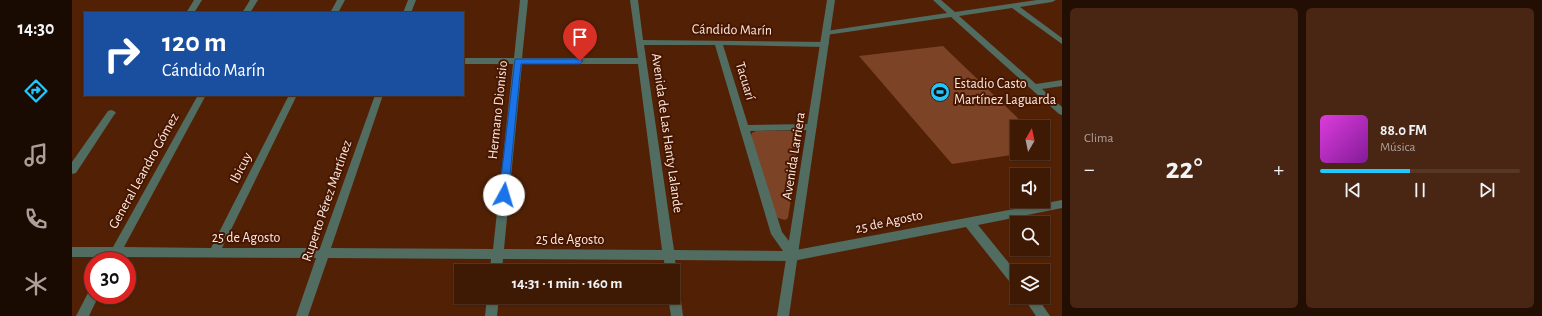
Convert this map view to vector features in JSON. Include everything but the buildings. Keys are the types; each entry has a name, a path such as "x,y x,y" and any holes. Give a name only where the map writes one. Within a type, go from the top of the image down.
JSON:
{"street":[{"path":"191,12 198,0"},
{"path":"247,12 254,0"},
{"path":"335,12 341,0"},
{"path":"407,12 412,0"},
{"name":"Hermano Dionisio","path":"496,264 524,0"},
{"name":"Avenida de Las Hanty Lalande","path":"634,0 641,61 670,264"},
{"name":"Avenida Larriera","path":"783,316 831,0"},
{"path":"937,0 1062,112"},
{"path":"826,33 1052,0"},
{"path":"1014,6 1062,42"},
{"name":"Cándido Marín","path":"640,42 825,44"},
{"name":"Tacuarí","path":"718,43 777,234 792,256"},
{"path":"464,61 641,61"},
{"path":"1034,87 1062,83"},
{"name":"General Leandro Gómez","path":"116,252 201,96"},
{"name":"Ibicuy","path":"214,253 292,96"},
{"name":"Ruperto Pérez Martínez","path":"302,316 379,96"},
{"path":"72,170 111,113"},
{"path":"745,128 812,128"},
{"name":"25 de Agosto","path":"136,256 214,253 792,256 1062,204"},
{"path":"968,221 1010,273"},
{"name":"25 de Agosto","path":"72,252 84,253"},
{"path":"82,316 88,304"},
{"path":"491,316 492,304"},
{"path":"675,304 677,316"},
{"path":"1035,304 1044,316"}],"shaded area":[{"name":"Estadio Casto Martínez Laguarda","path":"943,46 1020,120 1010,120 1010,155 952,164 859,56"},
{"path":"756,131 795,131 801,136 788,218 785,220 778,218 775,214 751,136 752,133"}],"place":[{"name":"Estadio Casto Martínez Laguarda","path":"940,92"}],"route":[{"path":"504,195 518,61 580,61"}]}
